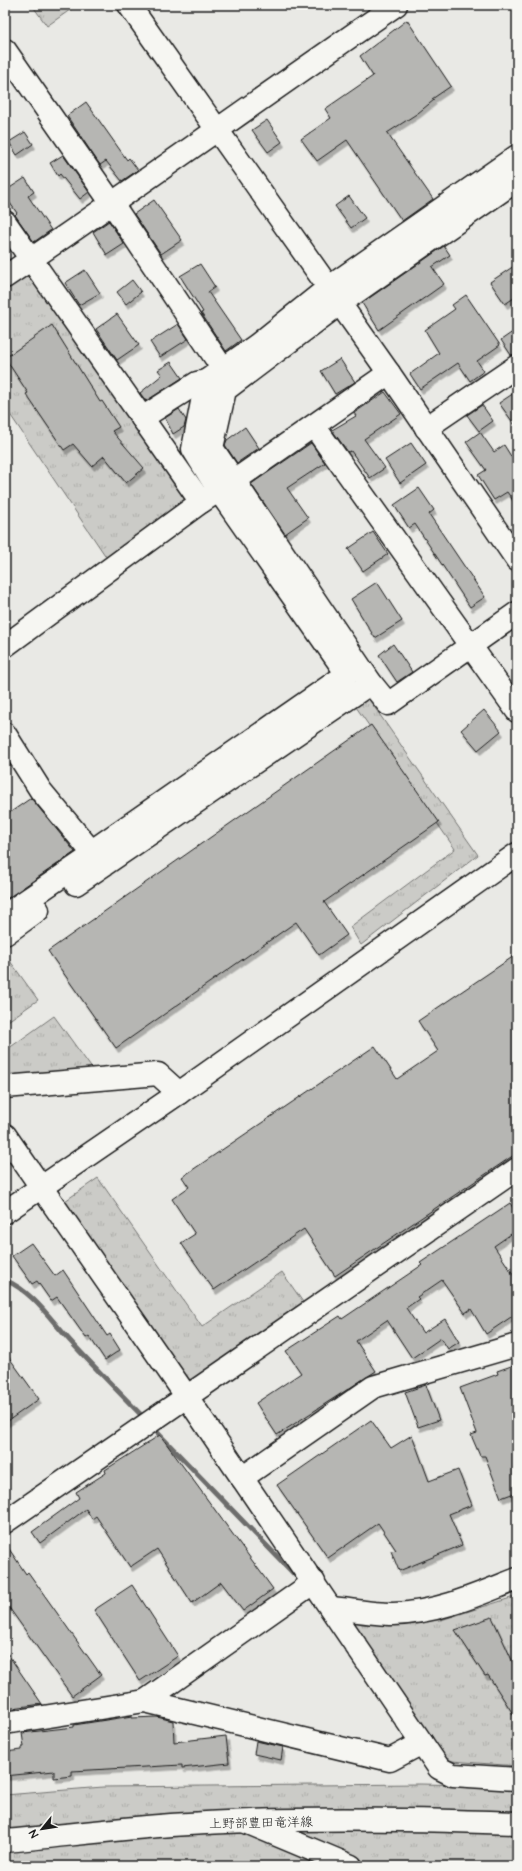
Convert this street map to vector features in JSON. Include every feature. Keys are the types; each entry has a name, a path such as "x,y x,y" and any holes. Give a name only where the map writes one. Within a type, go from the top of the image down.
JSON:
{"street":[{"path":"129,5 389,373 426,428 514,548"},
{"path":"5,277 113,204 216,130 396,5"},
{"path":"5,50 113,204 215,375 193,449 227,486 388,704 517,613"},
{"path":"5,934 97,858 347,674 227,486 212,448 225,390 334,296 517,156"},
{"path":"142,418 197,383 215,375 257,345 517,180"},
{"path":"5,222 201,502"},
{"path":"426,428 517,366"},
{"path":"5,646 201,502 227,486 389,373"},
{"path":"314,426 517,711"},
{"path":"5,915 87,859 97,858 371,683"},
{"path":"5,734 41,791 97,858"},
{"path":"5,1212 178,1093 517,854"},
{"path":"5,1087 158,1074 178,1093"},
{"path":"5,1135 332,1608 439,1768 453,1775 517,1779"},
{"path":"5,1522 517,1169"},
{"path":"242,1478 373,1388 517,1345"},
{"path":"332,1608 393,1614 445,1607 517,1579"},
{"path":"145,1701 314,1582"},
{"path":"5,1723 145,1701 390,1760 422,1743"},
{"name":"上野部豊田竜洋線","path":"5,1841 171,1825 246,1822 425,1820 517,1823"},
{"path":"246,1822 351,1866"}],"green space":[{"path":"32,5 77,5 47,26"},
{"path":"26,263 201,502 113,567 5,407 5,277"},
{"path":"368,698 478,855 361,945 350,927 455,849 356,707"},
{"path":"5,954 38,1000 5,1023"},
{"path":"54,1016 93,1070 5,1084 5,1051"},
{"path":"98,1178 202,1327 282,1272 305,1305 191,1384 65,1201"},
{"path":"517,1596 517,1766 439,1760 335,1613 441,1620"},
{"path":"420,1784 517,1786 517,1866 5,1866 5,1795 103,1787"}],"building":[{"path":"407,20 451,86 432,99 434,100 418,113 387,133 433,199 402,221 347,140 317,161 301,139 331,118 325,109 373,76 360,56"},
{"path":"86,102 127,160 129,158 138,170 122,181 106,161 100,165 67,116"},
{"path":"267,120 282,142 268,152 252,130"},
{"path":"25,132 33,144 17,155 9,142"},
{"path":"63,155 89,192 80,199 60,174 58,176 50,163"},
{"path":"25,178 34,192 28,196 51,230 34,242 15,215 17,213 5,196 5,191"},
{"path":"349,196 365,218 351,228 335,206"},
{"path":"154,200 182,240 161,254 134,214"},
{"path":"109,221 124,244 107,255 93,232"},
{"path":"444,246 450,255 432,267 444,284 379,330 362,303"},
{"path":"200,264 215,287 208,292 241,340 226,351 201,313 203,312 180,276"},
{"path":"517,264 517,296 505,304 490,282"},
{"path":"85,270 100,293 79,305 65,283"},
{"path":"132,280 141,292 126,304 117,292"},
{"path":"466,295 500,345 477,361 484,371 470,381 458,363 420,389 410,374 439,353 425,330 455,309 452,305"},
{"path":"117,314 139,345 117,360 96,329"},
{"path":"178,324 188,339 160,357 150,342"},
{"path":"52,325 100,402 102,401 119,427 112,431 144,468 126,483 104,456 92,466 73,444 64,450 26,394 28,393 5,358"},
{"path":"517,329 517,354 511,355 501,340"},
{"path":"340,359 355,382 335,394 321,371"},
{"path":"171,362 182,378 146,401 140,393 162,375 158,370"},
{"path":"517,391 517,428 499,403"},
{"path":"385,392 401,414 364,439 385,468 370,478 351,451 348,452 332,430 356,416 354,413"},
{"path":"482,405 493,421 479,431 467,415"},
{"path":"179,409 186,420 184,427 173,434 165,418"},
{"path":"245,427 259,448 237,463 225,445 227,440"},
{"path":"480,432 494,452 504,445 517,466 517,506 507,492 494,500 478,475 486,470 466,442"},
{"path":"311,443 325,463 287,488 308,518 285,534 251,484"},
{"path":"411,443 426,465 400,483 385,460"},
{"path":"419,488 434,510 429,514 485,597 470,607 415,524 409,528 394,505"},
{"path":"373,532 388,554 363,571 348,549"},
{"path":"377,582 402,621 375,638 351,599"},
{"path":"393,644 412,672 397,682 379,655"},
{"path":"484,710 501,731 478,750 461,730"},
{"path":"371,725 439,822 324,902 347,935 319,955 296,922 116,1048 48,951"},
{"path":"31,798 75,852 5,900 5,816"},
{"path":"517,954 517,1153 335,1276 304,1229 214,1290 181,1243 195,1234 172,1199 189,1187 182,1177 375,1046 397,1079 438,1051 418,1021"},
{"path":"510,1203 517,1214 517,1230 494,1246 517,1280 517,1313 486,1334 471,1309 465,1313 442,1280 417,1297 419,1299 406,1308 423,1333 445,1319 459,1342 448,1349 441,1338 412,1358 387,1320 356,1341 376,1371 277,1435 256,1403 301,1373 286,1351 340,1316 342,1319 422,1265 420,1263"},
{"path":"31,1243 55,1276 63,1270 107,1336 110,1334 120,1350 105,1360 89,1336 86,1338 57,1297 51,1301 37,1281 32,1284 12,1256"},
{"path":"5,1352 39,1399 5,1423"},
{"path":"517,1364 517,1492 501,1498 485,1456 480,1456 471,1435 477,1433 460,1388 498,1374 497,1371"},
{"path":"426,1385 439,1420 418,1427 405,1392"},
{"path":"371,1420 391,1448 412,1435 429,1481 458,1470 472,1505 449,1514 462,1545 399,1571 391,1551 396,1550 378,1523 328,1558 277,1485"},
{"path":"160,1435 273,1589 243,1611 221,1582 192,1603 157,1549 130,1567 96,1516 92,1519 86,1509 40,1543 32,1532 79,1498 76,1492 106,1473 105,1470"},
{"path":"5,1543 26,1574 28,1572 101,1675 72,1696 5,1602"},
{"path":"132,1585 178,1656 140,1681 94,1610"},
{"path":"492,1617 517,1671 517,1720 488,1675 485,1676 455,1630"},
{"path":"5,1650 42,1704 5,1709"},
{"path":"132,1716 132,1718 157,1717 173,1721 174,1742 226,1736 229,1763 182,1768 182,1765 72,1771 72,1776 54,1778 54,1771 5,1776 5,1752 22,1750 22,1747 24,1747 22,1733 74,1727 74,1725"},
{"path":"256,1741 283,1747 281,1760 254,1754"}],"waterway":[{"path":"5,1280 15,1285 34,1300 82,1354 145,1419"},
{"path":"152,1427 295,1575"}]}
